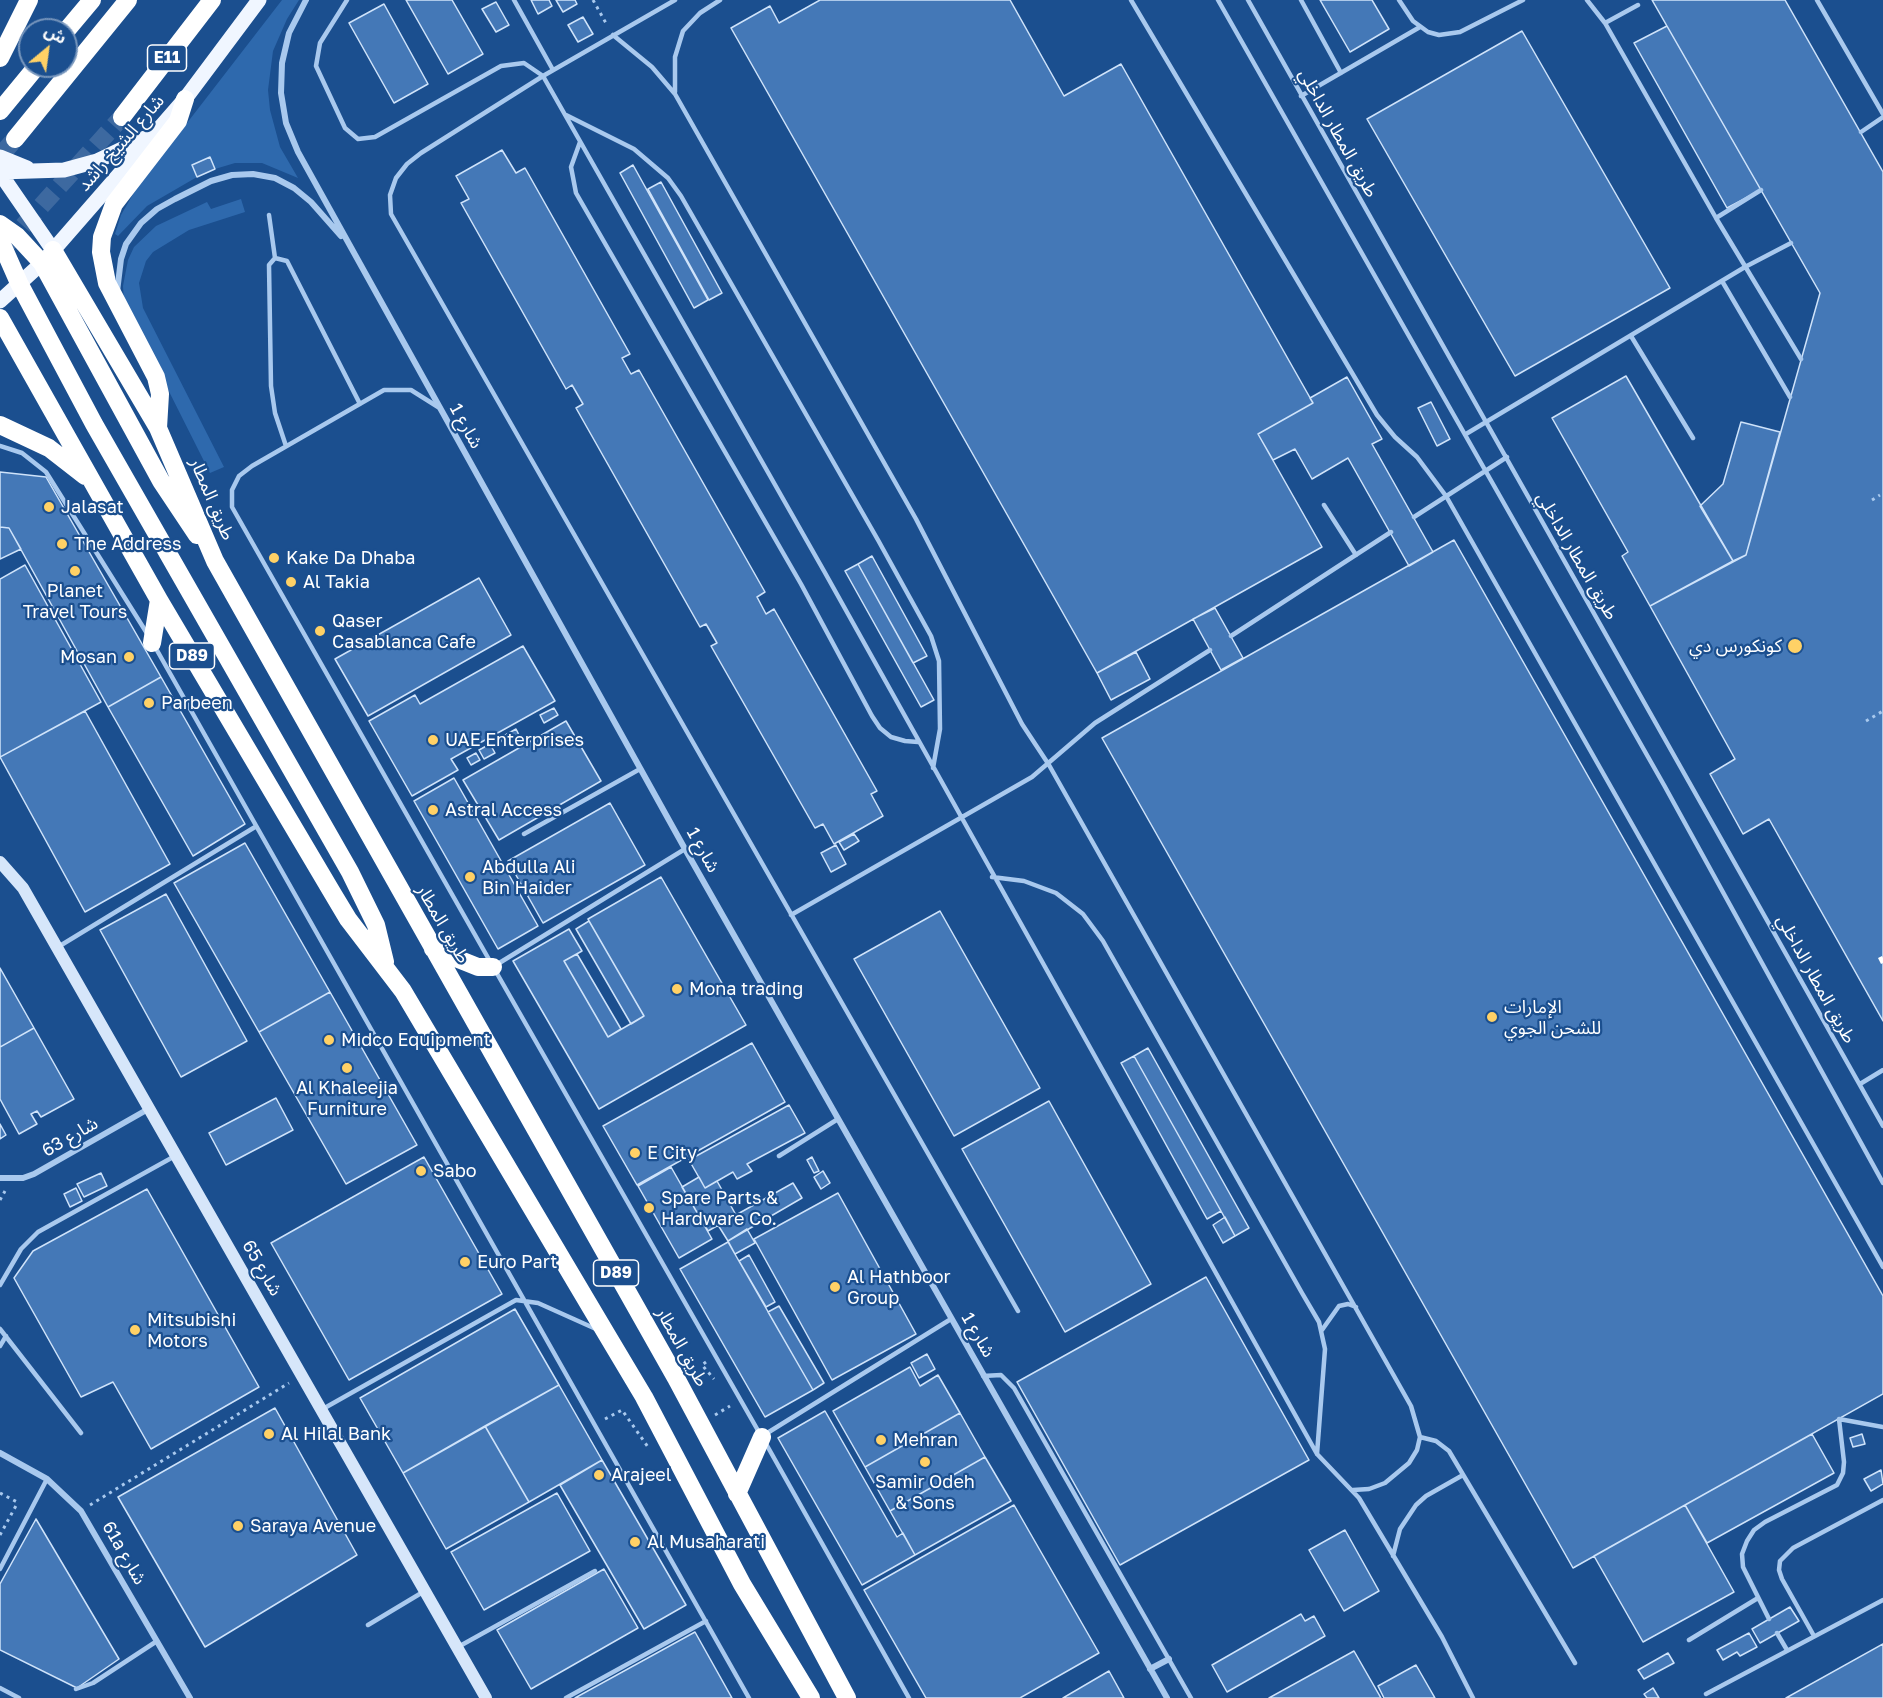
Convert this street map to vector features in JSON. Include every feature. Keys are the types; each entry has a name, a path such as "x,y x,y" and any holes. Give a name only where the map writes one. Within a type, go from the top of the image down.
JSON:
{"highway":[{"path":"0,58 29,0"},
{"path":"77,18 92,0"},
{"path":"15,139 128,0"},
{"name":"E11","path":"122,117 212,0"},
{"path":"0,111 27,78"},
{"path":"158,428 160,394 156,377 116,302 103,269 102,244 106,222 114,204 178,122 185,99"},
{"path":"0,224 47,256 161,481 215,561"},
{"path":"0,240 19,283 94,424 363,896 376,925 387,970"},
{"path":"0,266 23,255 47,256"},
{"name":"طريق المطار","path":"47,256 158,428 215,561 676,1378 846,1696"},
{"name":"D89","path":"0,318 159,600 348,919 418,1016 608,1335 644,1397 742,1584 811,1698"},
{"path":"0,425 48,448 93,483"},
{"path":"152,643 159,600"},
{"path":"433,949 478,967 493,967"},
{"path":"737,1494 762,1437"}],"main road":[{"name":"شارع الشيخ راشد","path":"0,301 47,256 185,99 259,0"},
{"path":"0,173 64,171 98,161 158,130"},
{"path":"0,157 16,165 47,172"},
{"name":"طريق المطار","path":"0,173 47,256"},
{"path":"798,1679 803,1698"}],"street":[{"name":"شارع 1","path":"306,0 289,33 282,63 281,93 286,123 298,152 640,769 1167,1698"},
{"path":"116,302 121,259 126,244 141,223 175,199 211,181 232,175 264,176 294,188 311,202 349,246"},
{"name":"شارع 65","path":"0,862 23,888 58,948 486,1698"},
{"name":"شارع 63","path":"0,1178 23,1178 34,1174 150,1108"},
{"name":"61a شارع","path":"0,1453 47,1479 81,1510 190,1698"},
{"path":"1150,1669 1169,1659"}],"lane":[{"path":"347,0 320,43 316,66 350,135 367,139 501,66 524,63 543,76 962,818 1317,1454 1352,1490 1442,1637 1473,1698"},
{"path":"514,0 553,70"},
{"path":"675,0 543,76 407,164 396,178 393,187 391,214 1018,1311"},
{"path":"675,94 675,57 683,31 700,13 720,0"},
{"path":"1131,0 1377,415 1390,432 1417,458 1446,496 1883,1267"},
{"path":"1218,0 1664,785 1883,1183"},
{"name":"طريق المطار الداخلي","path":"1248,0 1883,1126"},
{"path":"1301,0 1341,73"},
{"path":"1400,0 1420,27 1439,35 1460,32 1523,0"},
{"path":"1587,0 1605,23 1716,219 1801,359"},
{"path":"1818,0 1883,116 1861,132"},
{"path":"1605,23 1638,5"},
{"path":"1301,96 1420,27"},
{"path":"613,35 652,67 675,94 916,519 1022,724 1049,765 1411,1407 1420,1437 1417,1450 1398,1474 1369,1489 1352,1490"},
{"path":"565,114 634,149 668,178 681,196 878,540 931,636 939,661 940,729 933,768"},
{"path":"580,142 571,167 576,193 795,574 872,716 880,728 891,736 918,742"},
{"path":"1716,219 1761,190"},
{"path":"269,215 275,258 269,265 271,386 275,413 286,446"},
{"path":"1466,434 1722,281 1791,243"},
{"path":"275,258 287,261 360,404"},
{"path":"1722,281 1790,397"},
{"path":"1631,336 1693,438"},
{"path":"438,407 411,390 397,388 384,390 252,466 239,476 232,490 231,507 909,1698"},
{"path":"0,446 22,453 35,461 55,484 152,643 749,1698"},
{"path":"1414,517 1507,458"},
{"path":"1324,505 1356,555"},
{"path":"1231,636 1391,532"},
{"path":"791,915 962,818 1049,765 1095,723 1210,650"},
{"path":"524,834 640,769"},
{"path":"58,948 255,827"},
{"path":"493,967 685,849"},
{"path":"993,877 1024,881 1056,893 1083,914 1103,941 1322,1330 1325,1361 1317,1454"},
{"path":"1860,1084 1883,1070"},
{"path":"778,1156 838,1119"},
{"path":"0,1285 21,1249 38,1233 177,1155"},
{"path":"321,1410 508,1303 523,1300 538,1304 608,1335"},
{"path":"1322,1330 1339,1306 1348,1304 1356,1307"},
{"path":"762,1437 951,1319"},
{"path":"0,1329 81,1433"},
{"path":"0,1346 6,1336"},
{"path":"983,1376 1001,1375 1014,1388 1191,1698"},
{"path":"1769,1619 1743,1567 1742,1554 1747,1541 1754,1530 1765,1522 1837,1485 1843,1473 1844,1462 1839,1419 1883,1427"},
{"path":"1420,1437 1443,1445 1575,1663"},
{"path":"1393,1556 1400,1529 1416,1505 1426,1496 1463,1475"},
{"path":"0,1569 47,1479"},
{"path":"1814,1636 1782,1579 1780,1561 1793,1548 1883,1500"},
{"path":"458,1647 595,1571"},
{"path":"368,1625 426,1590"},
{"path":"1689,1640 1758,1598"},
{"path":"1706,1694 1883,1600"},
{"path":"566,1698 706,1621"},
{"path":"1777,1633 1787,1650"},
{"path":"76,1689 93,1683 157,1641"},
{"path":"0,1688 19,1698"}],"path":[{"path":"593,0 613,35"},
{"path":"1872,500 1880,495"},
{"path":"1866,721 1883,711"},
{"path":"81,1510 302,1375"},
{"path":"594,1425 622,1410 651,1451"},
{"path":"0,1493 32,1509"},
{"path":"0,1535 18,1502"}],"shaded area":[{"path":"282,0 299,0 287,19 273,51 268,90 270,110 280,147 298,178 262,163 235,163 215,169 209,157 192,165 197,177 147,206 118,236 115,234 121,215 136,189"},
{"path":"241,199 245,212 189,230 153,252 146,261 139,283 143,308 224,467 210,473 124,302 123,286 128,260 134,247 156,226 207,202 211,209"}],"building":[{"path":"406,0 452,0 483,54 448,74"},
{"path":"531,0 549,0 552,6 538,14"},
{"path":"556,0 575,0 577,4 563,12"},
{"path":"820,0 1010,0 1064,96 1121,64 1313,403 1258,434 1322,547 1097,673 731,28 770,6 779,23"},
{"path":"1320,0 1372,0 1389,29 1350,52"},
{"name":"كونكورس دي","path":"1652,0 1785,0 1883,172 1883,1021 1769,819 1743,834 1710,774 1735,759 1650,606 1746,555 1820,293"},
{"path":"496,2 509,25 496,32 482,9"},
{"path":"384,4 428,84 394,103 349,23"},
{"path":"583,17 593,34 578,42 568,25"},
{"path":"1667,26 1761,190 1727,208 1634,43"},
{"path":"1522,31 1670,288 1515,376 1367,119"},
{"path":"502,150 516,173 525,168 630,354 622,358 631,374 639,370 765,592 757,597 766,614 774,609 877,791 871,794 883,816 834,844 823,824 815,828 711,646 717,643 706,624 700,627 576,408 583,404 572,385 566,389 461,203 469,199 456,176"},
{"path":"210,157 215,169 197,177 192,165"},
{"path":"633,165 708,300 694,308 620,173"},
{"path":"661,182 722,293 709,300 648,189"},
{"path":"1626,376 1733,561 1650,606 1622,556 1628,552 1552,418"},
{"path":"1347,377 1382,439 1372,444 1433,552 1409,566 1348,458 1312,479 1295,449 1273,460 1258,434 1313,403 1310,398"},
{"path":"1431,402 1450,439 1437,446 1418,408"},
{"path":"1741,422 1780,432 1746,555 1733,561 1700,506 1723,484"},
{"path":"0,472 46,477 161,677 108,707 9,528 0,527"},
{"path":"0,527 9,528 21,549 0,559"},
{"name":"الإمارات للشحن الجوي","path":"1454,540 1883,1296 1883,1394 1573,1568 1102,738"},
{"path":"872,556 927,656 913,663 858,564"},
{"path":"858,564 934,700 921,707 845,571"},
{"path":"25,565 101,702 0,757 0,579"},
{"path":"479,578 511,635 368,716 335,659"},
{"path":"1215,608 1243,658 1221,670 1193,619"},
{"name":"UAE Enterprises","path":"523,646 555,701 451,759 458,770 412,796 369,721 415,695 420,704"},
{"path":"1136,652 1150,679 1111,700 1097,673"},
{"path":"161,677 245,824 193,856 108,707"},
{"path":"554,708 558,715 544,723 540,715"},
{"path":"85,711 170,864 85,912 0,757"},
{"path":"566,721 601,781 499,840 463,780"},
{"path":"516,729 520,737 505,746 500,738"},
{"path":"490,744 495,753 484,759 479,750"},
{"path":"476,753 480,760 471,765 467,758"},
{"path":"454,778 538,926 498,949 414,801"},
{"path":"610,803 645,865 543,923 508,861"},
{"path":"854,834 859,841 844,850 839,842"},
{"path":"245,843 330,992 259,1032 174,883"},
{"path":"836,845 846,864 831,872 821,853"},
{"name":"Mona trading","path":"661,877 746,1025 599,1109 513,961 569,929 582,951 564,961 608,1037 644,1016 588,919"},
{"path":"166,894 247,1041 181,1077 100,930"},
{"path":"940,911 1040,1088 954,1136 854,959"},
{"path":"589,921 644,1016 631,1024 576,929"},
{"path":"577,954 621,1029 608,1037 564,961"},
{"path":"0,968 34,1028 0,1047"},
{"path":"330,992 417,1145 346,1184 259,1032"},
{"path":"34,1028 74,1099 41,1117 37,1111 31,1114 37,1124 19,1134 0,1099 0,1047"},
{"path":"752,1043 785,1102 637,1185 603,1126"},
{"path":"1148,1048 1249,1228 1235,1236 1134,1056"},
{"path":"1134,1056 1221,1211 1207,1219 1121,1063"},
{"path":"276,1098 293,1130 226,1165 209,1133"},
{"path":"1049,1101 1151,1284 1065,1332 962,1149"},
{"path":"789,1105 805,1133 747,1164 752,1171 737,1179 733,1172 705,1188 689,1160"},
{"path":"0,1124 6,1135 0,1139"},
{"path":"424,1157 502,1294 349,1380 271,1243"},
{"path":"812,1157 819,1171 814,1173 807,1160"},
{"path":"671,1167 712,1239 679,1258 638,1186"},
{"path":"823,1171 830,1183 821,1189 814,1177"},
{"path":"101,1173 107,1186 84,1197 77,1184"},
{"path":"699,1177 705,1188 717,1181 736,1215 708,1231 682,1187"},
{"path":"793,1183 802,1198 728,1241 718,1225"},
{"path":"76,1188 82,1201 70,1207 64,1194"},
{"name":"Mitsubishi Motors","path":"147,1189 259,1387 151,1449 113,1382 81,1397 14,1278 33,1251"},
{"name":"Al Hathboor Group","path":"838,1193 916,1334 832,1380 754,1239"},
{"path":"1225,1217 1235,1236 1223,1243 1213,1225"},
{"path":"747,1229 755,1243 735,1254 728,1241"},
{"path":"728,1242 813,1390 765,1417 680,1269"},
{"path":"749,1255 775,1302 766,1307 739,1261"},
{"path":"1206,1277 1309,1460 1120,1565 1017,1382"},
{"path":"779,1306 824,1383 813,1390 768,1312"},
{"path":"515,1309 559,1385 403,1473 360,1398"},
{"path":"927,1354 935,1369 919,1378 911,1363"},
{"name":"Mehran","path":"910,1367 920,1386 938,1375 960,1413 865,1467 833,1411"},
{"path":"559,1385 602,1460 529,1502 485,1426"},
{"name":"Saraya Avenue","path":"275,1408 357,1555 205,1647 118,1497"},
{"path":"825,1411 897,1537 903,1533 915,1555 862,1585 778,1438"},
{"name":"Samir Odeh & Sons","path":"960,1413 985,1457 890,1511 865,1467"},
{"path":"485,1426 529,1502 446,1549 403,1473"},
{"path":"1812,1434 1834,1473 1707,1543 1685,1505"},
{"path":"1862,1434 1865,1444 1853,1447 1850,1438"},
{"path":"985,1457 1011,1501 915,1555 890,1511"},
{"path":"602,1460 686,1605 644,1629 560,1485"},
{"path":"1881,1470 1883,1484 1871,1491 1864,1479"},
{"path":"557,1493 590,1551 484,1610 451,1552"},
{"path":"1014,1505 1099,1653 1020,1698 926,1698 864,1590"},
{"path":"1685,1505 1734,1592 1643,1642 1594,1556"},
{"path":"36,1519 119,1659 77,1688 0,1650 0,1584"},
{"path":"1345,1530 1379,1591 1344,1611 1309,1550"},
{"path":"604,1569 638,1628 531,1689 497,1630"},
{"path":"1790,1607 1799,1621 1760,1643 1752,1629"},
{"path":"1301,1614 1305,1621 1314,1616 1325,1636 1227,1692 1212,1665"},
{"path":"695,1632 732,1698 575,1698"},
{"path":"1749,1633 1757,1647 1740,1656 1737,1652 1723,1660 1717,1650"},
{"path":"1883,1644 1883,1698 1786,1698"},
{"path":"1354,1651 1381,1698 1269,1698"},
{"path":"1668,1653 1674,1663 1644,1679 1638,1670"},
{"path":"1416,1665 1435,1698 1384,1698 1378,1686"},
{"path":"1109,1671 1124,1698 1063,1698"},
{"path":"1653,1688 1659,1698 1647,1698 1644,1694"}],"tunnel":[{"path":"5,246 122,117"},
{"path":"0,156 15,139"}],"railway":[{"path":"1880,957 1883,963"}],"place":[{"name":"Jalasat","path":"49,507"},
{"name":"The Address","path":"62,544"},
{"name":"Kake Da Dhaba","path":"274,558"},
{"name":"Planet Travel Tours","path":"75,571"},
{"name":"Al Takia","path":"291,582"},
{"name":"Qaser Casablanca Cafe","path":"320,631"},
{"name":"كونكورس دي","path":"1795,646"},
{"name":"Mosan","path":"129,657"},
{"name":"Parbeen","path":"149,703"},
{"name":"UAE Enterprises","path":"433,740"},
{"name":"Astral Access","path":"433,810"},
{"name":"Abdulla Ali Bin Haider","path":"470,877"},
{"name":"Mona trading","path":"677,989"},
{"name":"الإمارات للشحن الجوي","path":"1492,1017"},
{"name":"Midco Equipment","path":"329,1040"},
{"name":"Al Khaleejia Furniture","path":"347,1068"},
{"name":"E City","path":"635,1153"},
{"name":"Sabo","path":"421,1171"},
{"name":"Spare Parts & Hardware Co.","path":"649,1208"},
{"name":"Euro Part","path":"465,1262"},
{"name":"Al Hathboor Group","path":"835,1287"},
{"name":"Mitsubishi Motors","path":"135,1330"},
{"name":"Al Hilal Bank","path":"269,1434"},
{"name":"Mehran","path":"881,1440"},
{"name":"Samir Odeh & Sons","path":"925,1462"},
{"name":"Arajeel","path":"599,1475"},
{"name":"Saraya Avenue","path":"238,1526"},
{"name":"Al Musaharati","path":"635,1542"}]}
